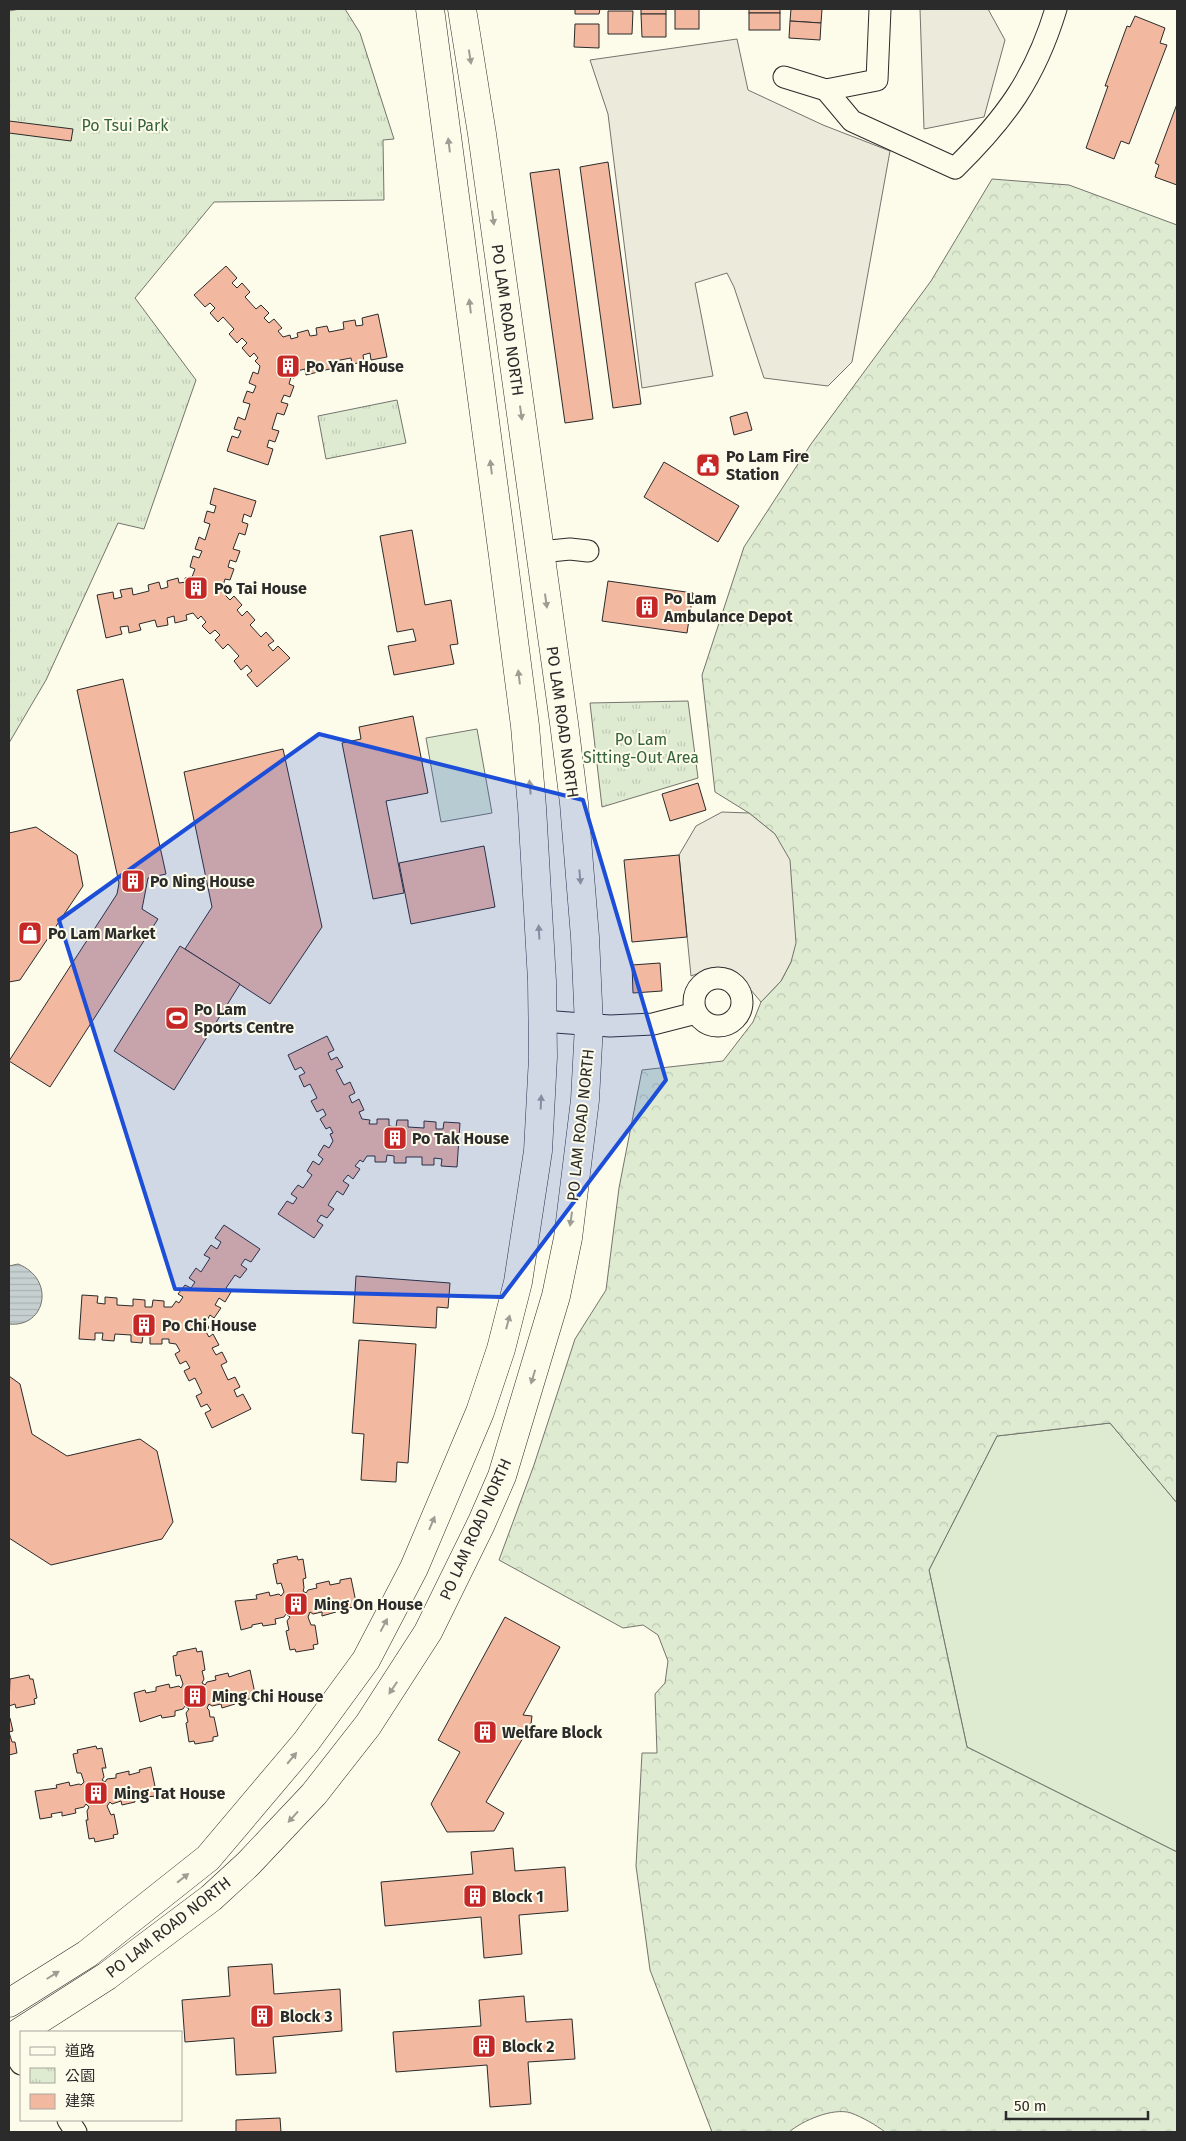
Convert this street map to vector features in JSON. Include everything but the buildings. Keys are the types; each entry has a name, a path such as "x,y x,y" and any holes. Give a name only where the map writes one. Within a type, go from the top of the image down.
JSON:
{"main road":[{"name":"PO LAM ROAD NORTH","path":"10,2000 87,1954 208,1858 306,1742 366,1660 414,1568 480,1412 501,1350 518,1282 538,1151 543,1057 542,981 534,836 525,726 430,9"},
{"name":"PO LAM ROAD NORTH","path":"25,2031 114,1970 211,1898 248,1864 314,1794 388,1696 428,1632 477,1533 502,1476 556,1296 568,1238 586,1100 589,1025 585,937 574,803 482,134 462,9"}],"street":[{"path":"784,77 826,90 877,80 880,9"},
{"path":"826,90 852,121 955,168 988,136 1016,98 1036,62 1056,9"},
{"path":"540,552 588,551"},
{"path":"542,1021 589,1025 653,1024 696,1013"},
{"path":"10,2000 20,2055"},
{"path":"69,2121 76,2132"}],"highlighted area":[{"path":"319,734 583,800 666,1080 502,1297 175,1289 59,920"}],"green space":[{"name":"Po Tsui Park","path":"20,9 345,9 360,33 394,139 383,140 384,200 214,202 135,298 196,380 144,529 118,523 46,680 9,743 9,11"},
{"path":"992,179 1069,185 1177,225 1177,1503 1110,1423 997,1436 929,1570 967,1747 1177,1852 1177,2132 885,2132 851,2113 836,2112 818,2116 789,2132 712,2132 650,1970 636,1866 642,1753 657,1753 655,1694 665,1683 668,1661 658,1635 643,1625 623,1628 499,1560 534,1465 575,1339 606,1290 619,1188 642,1070 723,1061 753,1022 761,1002 781,981 791,962 775,834 749,813 715,792 702,675 744,547 811,444 931,281"},
{"path":"397,400 406,443 326,459 318,416"},
{"name":"Po Lam Sitting-Out Area","path":"688,701 698,778 602,807 590,703"},
{"path":"477,729 492,813 441,822 426,738"},
{"path":"1110,1423 1177,1503 1177,1852 967,1747 929,1570 997,1436"}],"shaded area":[{"path":"920,9 988,9 1005,40 984,117 924,129"},
{"path":"737,39 748,90 823,125 890,151 852,362 828,386 764,378 734,287 727,273 695,283 713,376 642,388 608,114 590,60"},
{"path":"722,812 749,813 775,834 790,860 796,943 791,962 781,981 761,1002 739,976 726,969 710,969 691,976 679,855 696,826"},
{"path":"18,1264 30,1271 38,1280 42,1291 42,1301 38,1311 31,1318 22,1323 9,1324 9,1266"}],"place":[{"name":"Po Yan House","path":"288,366"},
{"name":"Po Lam Fire Station","path":"708,465"},
{"name":"Po Tai House","path":"196,588"},
{"name":"Po Lam Ambulance Depot","path":"647,607"},
{"name":"Po Ning House","path":"133,881"},
{"name":"Po Lam Market","path":"30,933"},
{"name":"Po Lam Sports Centre","path":"177,1018"},
{"name":"Po Tak House","path":"395,1138"},
{"name":"Po Chi House","path":"144,1325"},
{"name":"Ming On House","path":"296,1604"},
{"name":"Ming Chi House","path":"195,1696"},
{"name":"Welfare Block","path":"485,1732"},
{"name":"Ming Tat House","path":"96,1793"},
{"name":"Block 1","path":"475,1896"},
{"name":"Block 3","path":"262,2016"},
{"name":"Block 2","path":"484,2046"}]}
